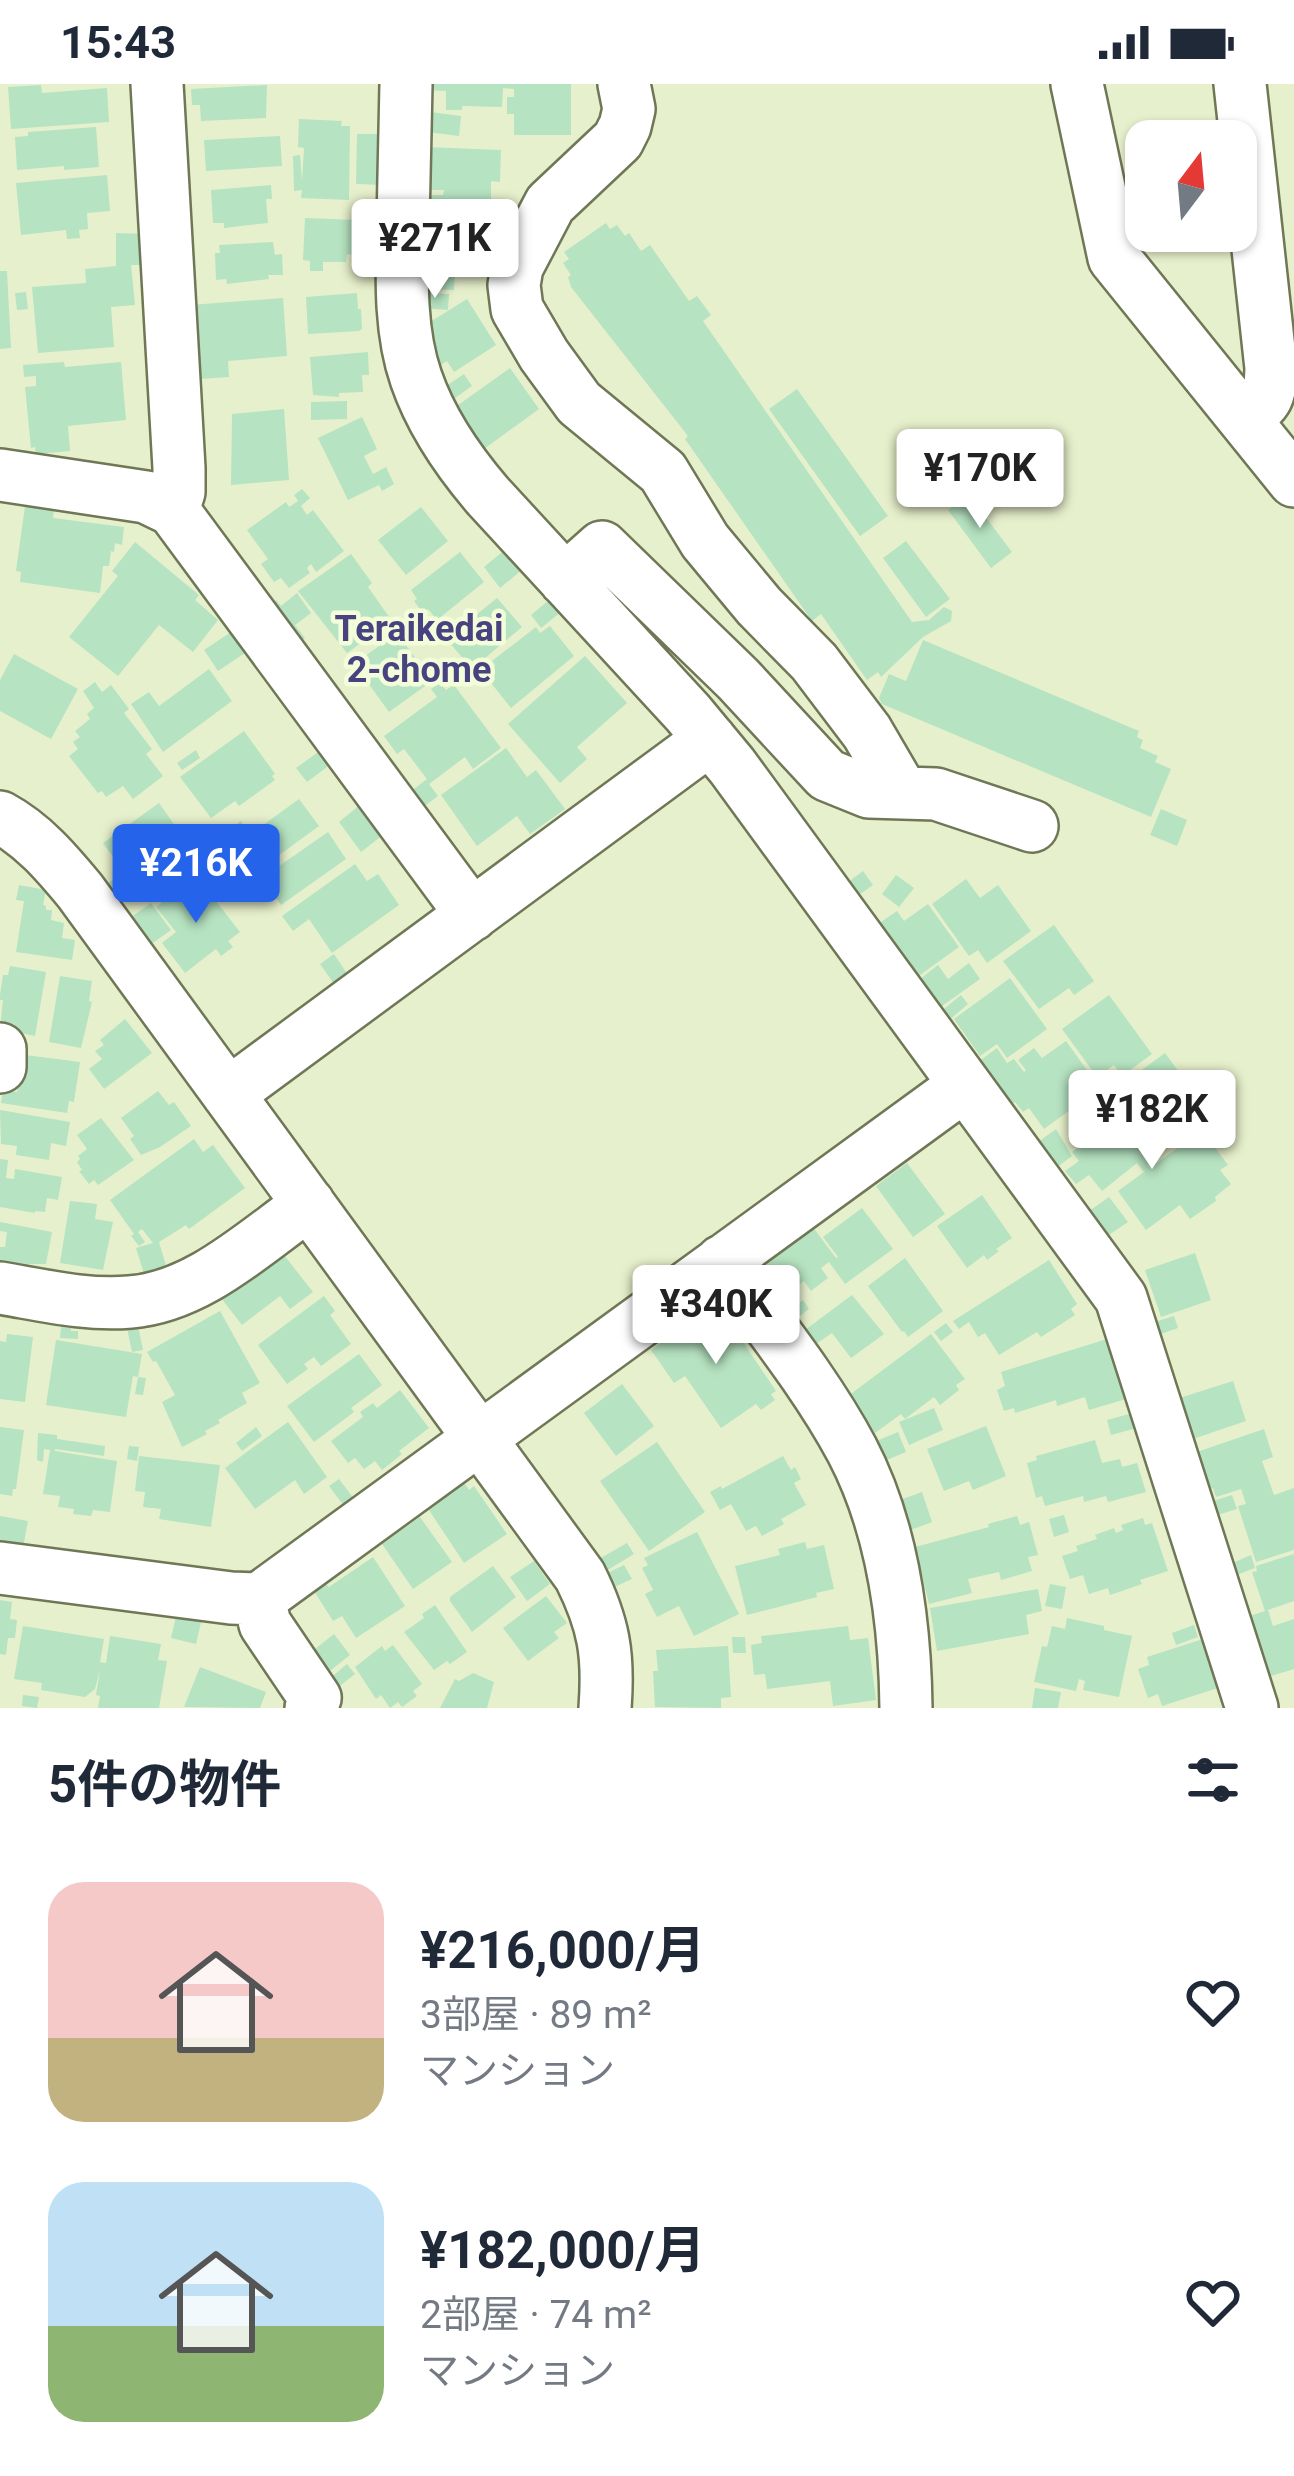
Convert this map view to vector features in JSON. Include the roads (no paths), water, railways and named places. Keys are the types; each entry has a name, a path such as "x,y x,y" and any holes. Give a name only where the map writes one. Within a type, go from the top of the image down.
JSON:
{"street":[{"path":"157,84 179,492 173,510"},
{"path":"406,84 402,282 415,377 458,459 710,740 1121,1298 1252,1708"},
{"path":"624,84 629,109 625,126 618,140 550,204 517,267 517,309 579,404 663,472 705,541 814,662 854,715 902,793"},
{"path":"1077,84 1114,258 1294,481"},
{"path":"1240,84 1271,368 1264,404 1244,418"},
{"path":"0,475 146,497 173,510 472,915"},
{"path":"566,580 602,547 738,679 827,776 869,792 936,794 1032,826"},
{"path":"228,1094 710,740"},
{"path":"0,817 53,858 80,891 580,1576 604,1638 605,1708"},
{"path":"0,1049 0,1066"},
{"path":"0,1568 259,1599 965,1085"},
{"path":"0,1288 91,1302 132,1302 173,1294 309,1204"},
{"path":"722,1261 821,1397 865,1480 897,1591 906,1708"},
{"path":"259,1599 266,1624 315,1698 311,1708"}],"district":[{"name":"Teraikedai 2-chome","path":"419,648"}]}
